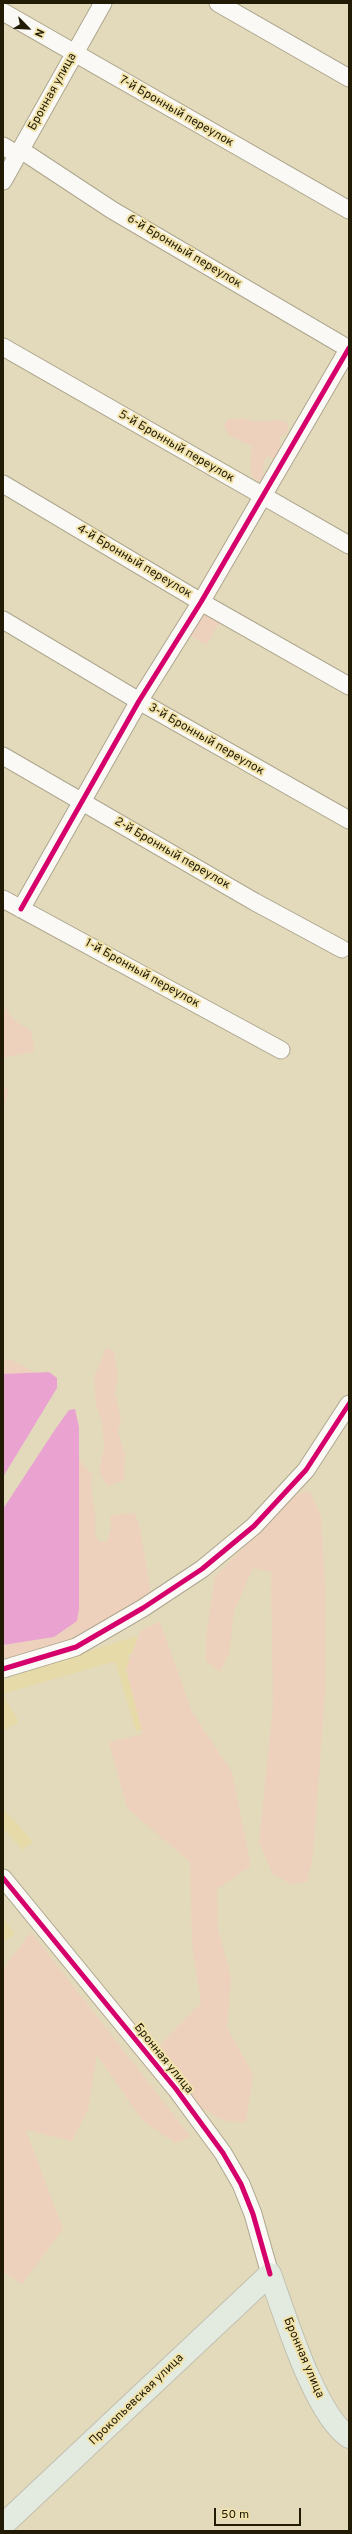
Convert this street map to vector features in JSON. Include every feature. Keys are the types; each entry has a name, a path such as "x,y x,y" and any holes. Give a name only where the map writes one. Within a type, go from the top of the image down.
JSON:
{"main road":[{"name":"Бронная улица","path":"270,2274 308,2372 323,2405 338,2430 349,2437"},
{"name":"Прокопьевская улица","path":"3,2525 270,2274"}],"street":[{"name":"Бронная улица","path":"3,181 103,3"},
{"path":"218,3 349,78"},
{"name":"7-й Бронный переулок","path":"3,12 349,210"},
{"name":"6-й Бронный переулок","path":"3,146 20,153 112,210 349,348"},
{"name":"5-й Бронный переулок","path":"3,347 349,545"},
{"path":"21,909 139,701 201,602 349,348"},
{"name":"4-й Бронный переулок","path":"3,484 201,602 349,686"},
{"name":"3-й Бронный переулок","path":"3,620 139,701 349,820"},
{"name":"2-й Бронный переулок","path":"3,756 255,902 342,949"},
{"name":"1-й Бронный переулок","path":"3,899 281,1050"},
{"path":"3,1669 76,1647 142,1608 202,1569 254,1526 306,1470 349,1404"},
{"name":"Бронная улица","path":"3,1878 176,2090 223,2153 241,2184 251,2208 270,2274"}],"shaded area":[{"path":"241,418 257,422 281,420 288,424 288,432 280,437 280,447 274,459 268,456 263,463 264,476 258,482 252,475 250,466 252,446 228,435 224,425 228,419"},
{"path":"202,608 221,620 206,645 186,633"},
{"path":"3,1004 15,1021 31,1031 35,1051 3,1058"},
{"path":"3,1086 9,1091 3,1110"},
{"path":"106,1348 113,1350 118,1374 115,1393 121,1418 118,1432 125,1453 124,1480 108,1486 99,1472 104,1448 102,1423 96,1404 94,1377"},
{"path":"10,1359 39,1374 3,1374 3,1361"},
{"path":"49,1372 57,1378 57,1388 3,1477 3,1374"},
{"path":"75,1409 79,1427 79,1609 77,1621 54,1637 3,1645 3,1509 56,1428 69,1410"},
{"path":"79,1459 92,1475 91,1481 95,1529 98,1541 107,1542 111,1528 110,1515 135,1513 140,1528 151,1594 62,1647 3,1667 3,1645 54,1637 79,1609"},
{"path":"310,1492 321,1516 325,1586 325,1693 313,1856 307,1882 291,1884 272,1873 259,1842 273,1704 271,1572 253,1568 234,1611 229,1654 220,1672 206,1661 206,1637 215,1577 272,1517 285,1495"},
{"path":"160,1622 192,1712 232,1772 251,1866 217,1889 218,1929 231,1977 227,2028 253,2074 246,2122 224,2121 200,2107 157,2048 201,2003 192,1944 190,1862 127,1808 109,1742 143,1734 126,1669 141,1630"},
{"path":"136,1636 143,1649 128,1655 150,1728 136,1731 115,1661 3,1694 3,1680"},
{"path":"3,1695 19,1722 3,1731"},
{"path":"3,1808 33,1842 22,1850 3,1828"},
{"path":"3,1918 15,1934 3,1942"},
{"path":"31,1932 191,2137 175,2143 142,2120 97,2055 88,2110 72,2141 26,2130 63,2229 22,2284 3,2272 3,1969"}],"cycle path":[{"path":"21,909 139,701 201,602 349,348"},
{"path":"3,1669 76,1647 143,1608 202,1569 254,1526 306,1470 349,1404"},
{"path":"3,1878 176,2089 223,2153 241,2184 253,2214 270,2274"}]}
